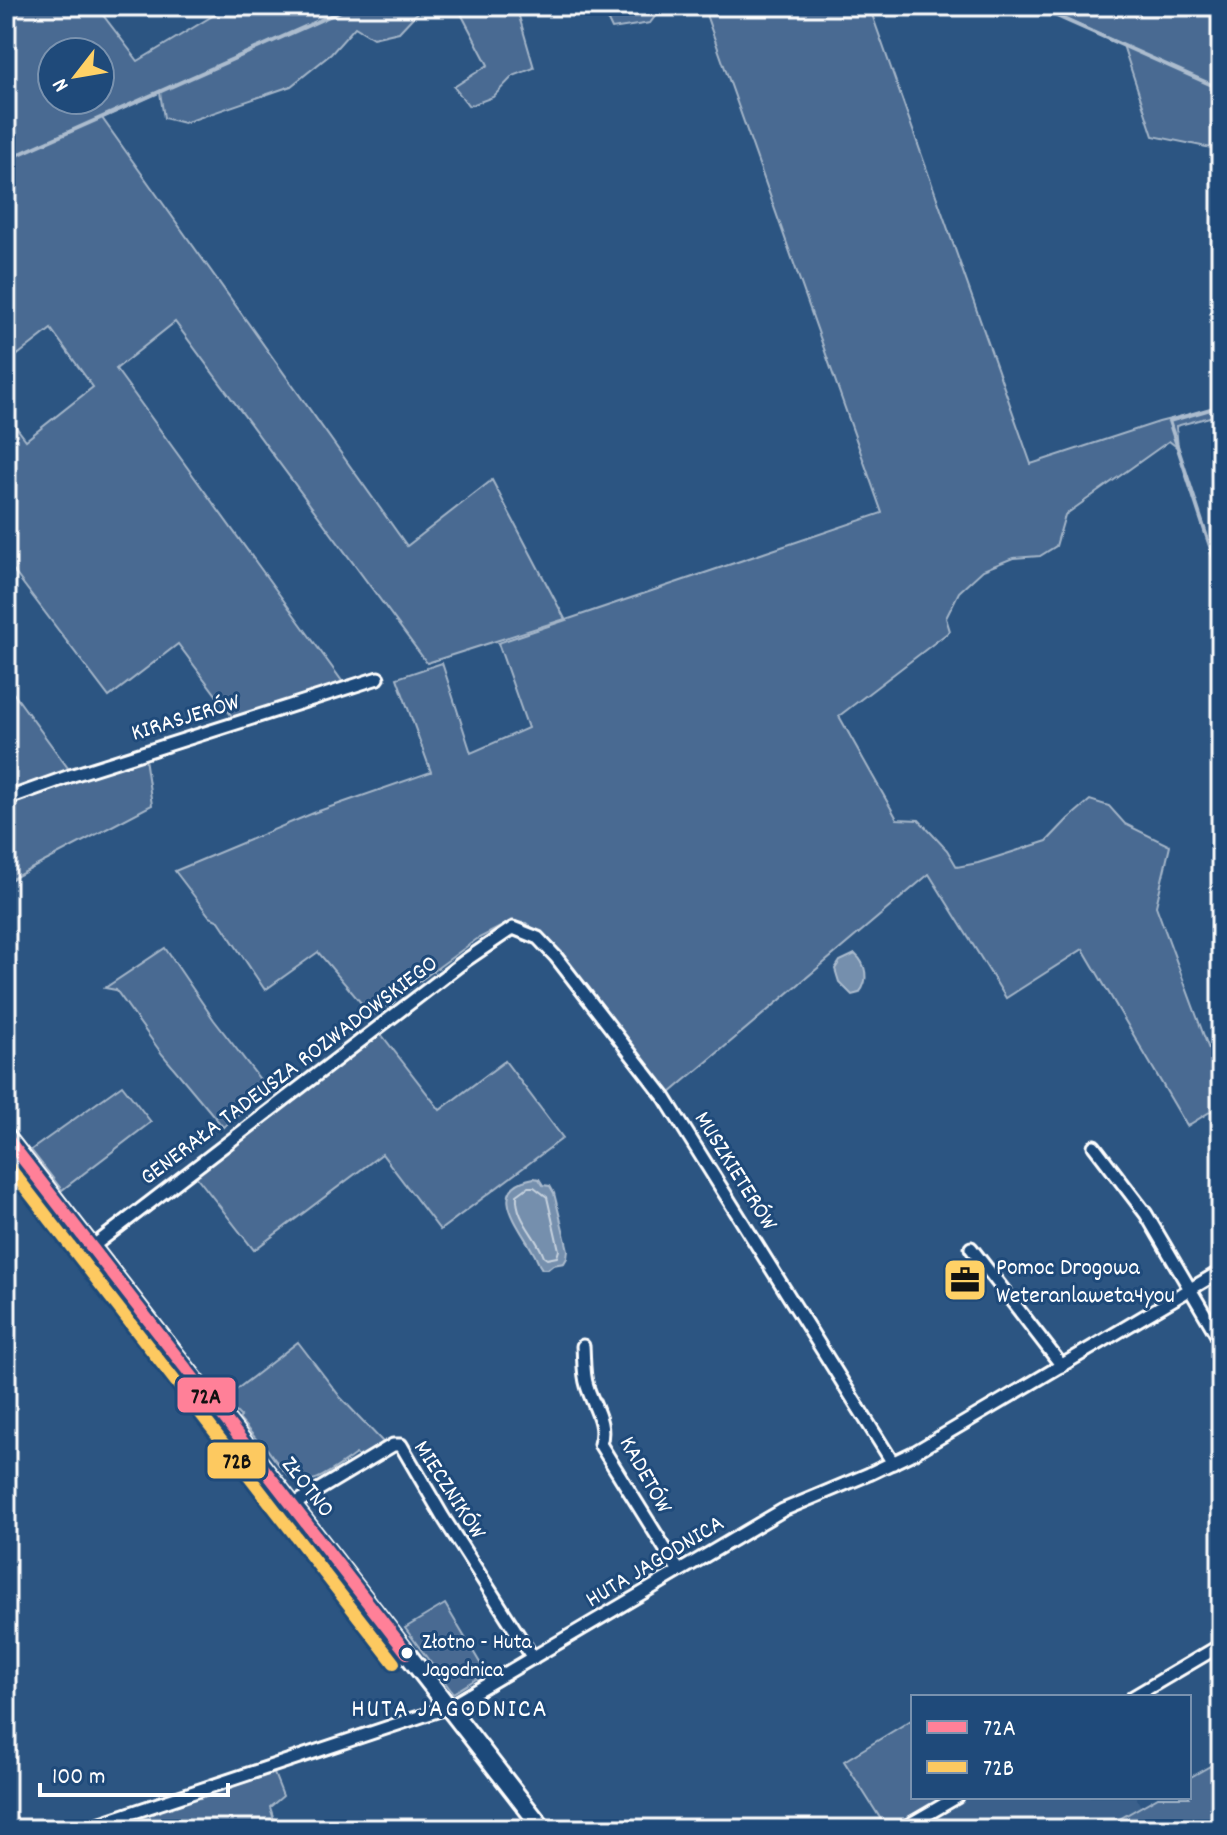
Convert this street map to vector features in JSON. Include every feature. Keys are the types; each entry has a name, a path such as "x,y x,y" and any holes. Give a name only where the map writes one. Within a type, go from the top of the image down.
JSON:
{"street":[{"name":"KIRASJERÓW","path":"6,799 378,678"},
{"name":"GENERAŁA TADEUSZA ROZWADOWSKIEGO","path":"92,1247 453,970 513,928"},
{"name":"MUSZKIETERÓW","path":"513,928 538,938 556,957 665,1098 893,1463"},
{"name":"ZŁOTNO","path":"6,1137 543,1829"},
{"path":"1094,1146 1146,1214 1221,1342"},
{"path":"971,1248 1062,1366"},
{"name":"HUTA JAGODNICA","path":"83,1829 449,1707 783,1510 893,1463 1221,1271"},
{"name":"KADETÓW","path":"583,1346 585,1383 601,1422 603,1434 600,1444 679,1571"},
{"name":"MIECZNIKÓW","path":"293,1505 393,1445 401,1445 533,1658"},
{"path":"1136,1695 1221,1645"},
{"path":"902,1829 954,1799"}],"shaded area":[{"path":"6,6 96,6 138,61 229,6 426,6 399,32 373,38 355,27 331,54 291,86 184,123 164,118 160,92 116,112 116,36 36,36 36,116 106,116 102,118 407,546 492,480 565,619 427,663 175,322 116,369 347,688 237,723 178,644 109,697 6,561 6,414 26,440 93,387 51,329 6,364"},
{"path":"457,6 516,6 534,68 513,76 493,97 469,106 454,87 488,65"},
{"path":"601,6 663,6 650,23 612,29"},
{"path":"703,6 869,6 1031,464 1159,422 1215,408 1212,397 1216,341 1221,334 1221,414 1176,426 1178,448 1169,441 1065,515 1056,546 1040,556 1013,558 983,570 959,592 946,618 950,631 839,716 897,819 919,820 947,850 957,867 1047,841 1090,800 1109,806 1125,824 1170,846 1156,906 1221,1082 1221,1105 1187,1126 1083,949 1006,998 929,874 670,1093 553,945 526,923 510,922 477,939 372,1016 318,952 265,990 219,921 210,917 175,871 316,812 431,772 397,678 442,663 471,753 528,728 498,643 882,513"},
{"path":"1035,6 1221,6 1221,150 1153,136 1123,45"},
{"path":"6,683 73,775 6,793"},
{"path":"145,758 152,805 6,882 6,804"},
{"path":"165,948 214,1020 269,1091 223,1127 162,1054 116,990 105,988"},
{"path":"381,1034 440,1110 505,1061 563,1138 440,1230 382,1154 254,1250 196,1176"},
{"path":"122,1085 151,1122 62,1190 31,1150"},
{"path":"298,1342 341,1398 383,1442 359,1458 356,1454 324,1476 306,1481 289,1476 239,1419 241,1417 223,1400"},
{"path":"445,1604 486,1673 453,1693 405,1628"},
{"path":"911,1720 911,1799 943,1799 887,1829 844,1761"},
{"path":"1221,1760 1221,1829 1102,1829 1154,1799 1191,1799 1191,1777"},
{"path":"271,1766 283,1796 270,1807 275,1823 258,1829 124,1829 119,1817"},
{"path":"964,1799 1137,1799 1141,1807 1102,1829 909,1829"}],"water":[{"path":"855,954 862,962 865,978 859,993 852,995 839,982 835,969 840,961"},
{"path":"534,1178 550,1186 554,1193 568,1250 564,1263 548,1269 542,1269 539,1265 514,1220 508,1199 511,1190 519,1183"}],"waterway":[{"path":"6,160 352,6"},
{"path":"1034,6 1221,89"},
{"path":"1221,406 1169,421 1221,580"}],"transit line":[{"name":"72A","path":"6,1137 407,1653"},
{"name":"72B","path":"6,1163 394,1663"}],"place":[{"name":"Pomoc Drogowa Weteranlaweta4you","path":"965,1280"},
{"name":"Złotno - Huta Jagodnica","path":"407,1653"}],"district":[{"name":"HUTA JAGODNICA","path":"450,1707"}]}
